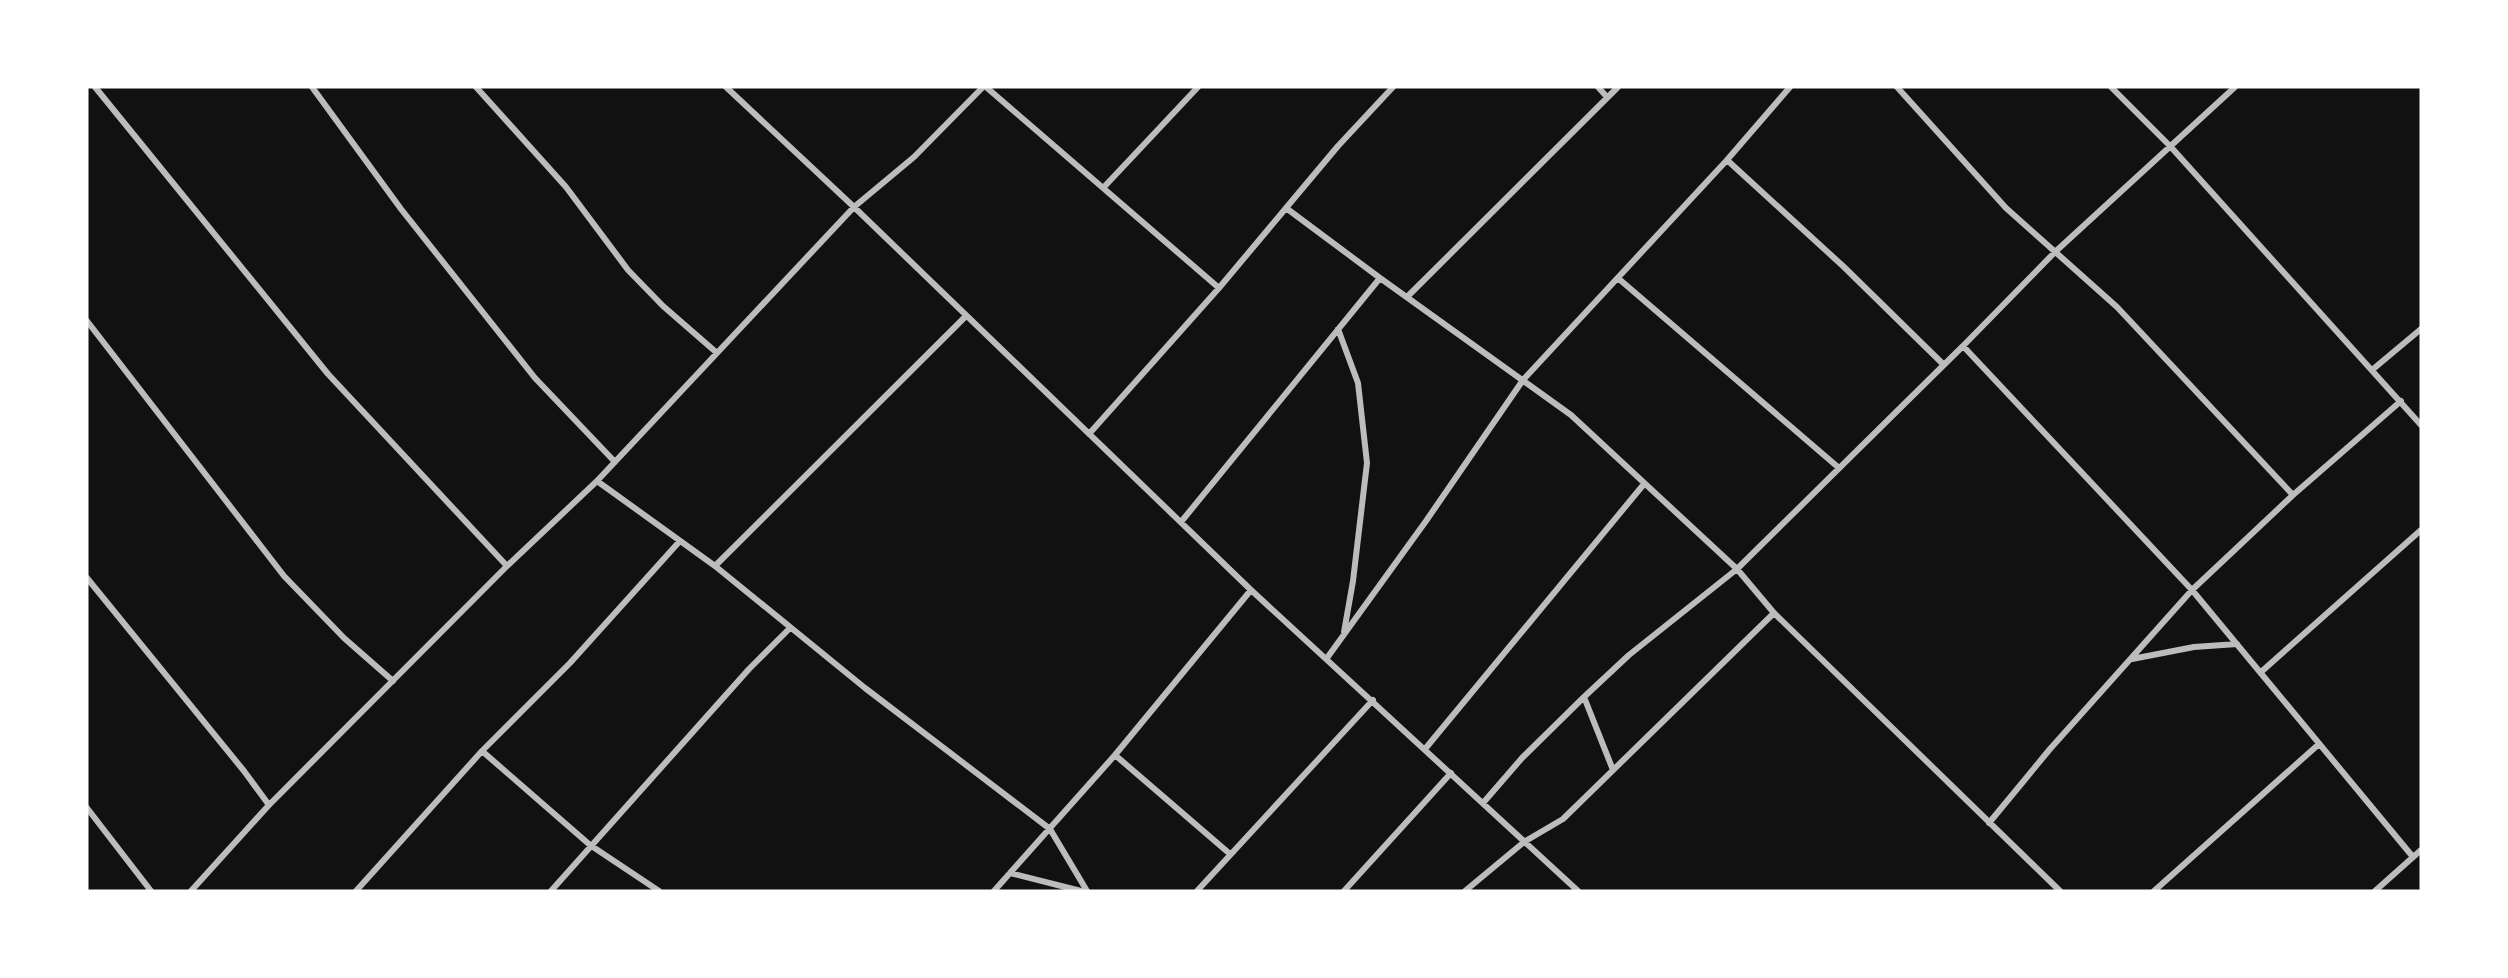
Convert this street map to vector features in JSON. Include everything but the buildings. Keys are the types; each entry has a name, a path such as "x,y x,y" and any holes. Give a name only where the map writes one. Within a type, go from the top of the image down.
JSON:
{"street":[{"path":"95,87 328,374 507,566"},
{"path":"312,87 338,119 401,209 536,378 615,462"},
{"path":"476,87 566,187 628,270 663,306 717,353"},
{"path":"726,87 854,207 1251,590 1578,891"},
{"path":"191,891 269,805 507,566 597,482 854,207 914,157 984,87 1220,288"},
{"path":"1104,187 1198,87"},
{"path":"1598,87 1607,97"},
{"path":"1407,297 1618,87"},
{"path":"1327,658 1523,380 1727,160 1790,87"},
{"path":"1896,87 2006,208 2117,307 2292,495"},
{"path":"2111,87 2170,146 2421,425"},
{"path":"1483,803 1522,758 1584,697 1629,655 1737,569 2055,252 2235,87"},
{"path":"1089,434 1220,288 1338,146 1391,88"},
{"path":"1727,160 1844,267 1944,365"},
{"path":"1286,208 1571,415 1737,569 1774,613 2060,891"},
{"path":"1181,522 1380,278"},
{"path":"1618,279 1839,468"},
{"path":"715,566 966,316"},
{"path":"87,321 284,576 344,638 393,681"},
{"path":"1338,329 1358,383 1367,463 1353,580 1343,636"},
{"path":"2373,370 2421,329"},
{"path":"1963,346 2192,590 2413,856"},
{"path":"1989,823 2050,749 2192,590 2292,495 2401,401"},
{"path":"597,482 715,566 790,628 1050,829 1087,891"},
{"path":"1425,749 1644,484"},
{"path":"2261,672 2421,530"},
{"path":"356,891 482,751 577,655 679,542"},
{"path":"87,578 269,805"},
{"path":"994,891 1115,755 1251,590"},
{"path":"1465,891 1524,842 1563,819 1774,613"},
{"path":"550,891 749,669 790,628"},
{"path":"2132,659 2194,647 2237,644"},
{"path":"1584,697 1613,770"},
{"path":"1197,891 1373,700"},
{"path":"2154,891 2319,744"},
{"path":"482,751 590,845 659,891"},
{"path":"1115,755 1230,854"},
{"path":"1344,891 1451,773"},
{"path":"87,808 151,891"},
{"path":"2375,891 2421,850"},
{"path":"1010,873 1081,891"}]}
